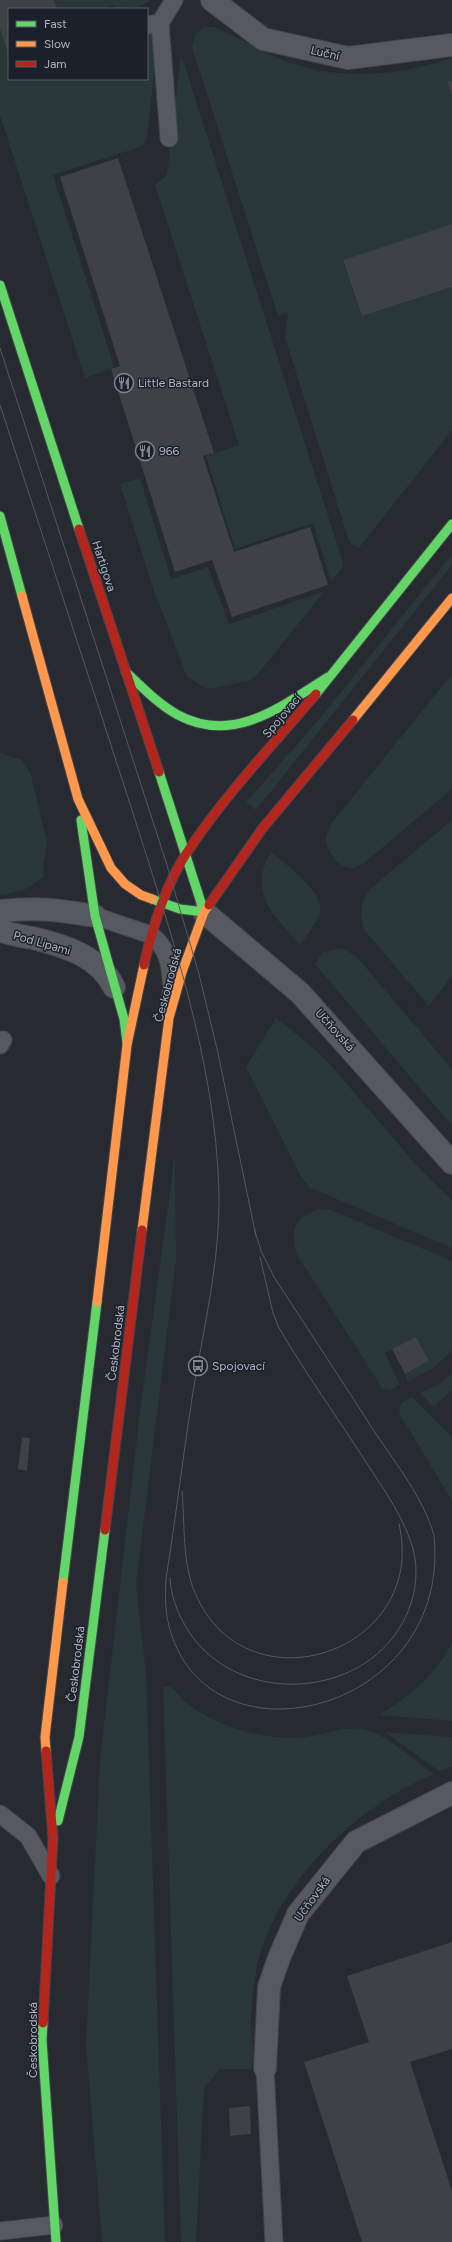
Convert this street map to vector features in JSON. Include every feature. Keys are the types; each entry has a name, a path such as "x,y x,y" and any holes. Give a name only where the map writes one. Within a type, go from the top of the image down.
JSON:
{"main road":[{"name":"Hartigova","path":"0,285 185,855"},
{"path":"0,516 78,799 95,916 124,1019 127,1045"},
{"name":"Spojovací","path":"151,936 162,904 185,855 227,799 332,675 452,524"},
{"path":"204,912 262,829 452,598"},
{"path":"126,672 178,715 218,727 244,724 259,718 332,675"},
{"path":"78,799 111,868 125,884 141,895 162,904 204,912"},
{"path":"185,855 204,912"},
{"name":"Českobrodská","path":"53,1838 79,1737 170,1018 182,972 204,912"},
{"name":"Českobrodská","path":"56,2242 42,2040 53,1838 46,1737 127,1045 136,997 151,936"}],"street":[{"name":"Luční","path":"212,0 263,39 348,58 452,45"},
{"path":"0,911 45,908 95,916"},
{"name":"Učňovská","path":"204,912 300,992 452,1163"},
{"name":"Pod Lipami","path":"0,930 42,940 76,952 103,968 115,990"},
{"name":"Učňovská","path":"265,2068 270,1987 279,1958 298,1914 356,1842 452,1793"}],"lane":[{"path":"169,138 154,24 174,0"},
{"path":"95,916 151,936 163,946 169,964 172,981 170,1018"},
{"path":"0,1814 28,1836 51,1876"},
{"path":"265,2068 274,2242"},
{"path":"0,2231 54,2225"}],"shaded area":[{"path":"54,0 151,0 134,8 115,8 114,5 104,8 57,8"},
{"path":"148,23 158,39 147,137 143,146 53,175 114,366 111,369 85,378 0,115 0,29 8,54 8,80 148,80"},
{"path":"204,27 214,27 288,62 329,72 370,74 391,72 411,69 452,58 452,81 447,82 452,97 452,224 343,260 362,316 452,287 452,430 359,548 352,545 348,538 285,337 288,313 278,316 192,47 195,35"},
{"path":"181,54 343,563 342,568 331,582 313,523 235,549 206,456 239,445 155,185 167,175"},
{"path":"140,478 171,579 208,567 229,624 325,591 257,675 249,681 207,689 187,677 152,585 120,484"},
{"path":"452,554 452,565 256,810 246,802 322,716"},
{"path":"452,674 452,789 363,864 354,868 343,866 330,853 326,842 326,837 331,824"},
{"path":"0,753 22,760 31,775 47,842 43,868 44,877 24,890 2,895 0,894"},
{"path":"452,820 452,976 429,1006 365,931 361,915 362,905 370,889"},
{"path":"271,852 304,881 318,899 320,907 319,916 300,945 273,913 263,892 262,880 264,867"},
{"path":"342,948 356,956 452,1069 452,1126 315,964 323,952"},
{"path":"276,1018 311,1046 333,1068 418,1167 452,1200 452,1248 311,1188 301,1177 246,1067"},
{"path":"175,1154 176,1260 136,1584 146,1673 165,2242 102,2242 86,2045 100,1759 140,1411"},
{"path":"321,1209 331,1210 452,1261 452,1351 433,1368 408,1382 405,1374 429,1361 416,1337 385,1353 400,1385 391,1390 382,1388 296,1253 294,1236 297,1224 305,1215"},
{"path":"452,1373 452,1390 434,1407 420,1393 439,1384"},
{"path":"412,1397 452,1437 452,1501 399,1413 401,1403"},
{"path":"452,1643 452,1721 379,1715 411,1693 437,1666"},
{"path":"163,1687 171,1687 188,1704 214,1720 259,1735 290,1738 313,1736 343,1729 365,1730 383,1737 434,1774 405,1788 375,1806 347,1828 321,1853 298,1880 279,1910 265,1940 256,1972 251,2011 253,2052 251,2069 220,2069 204,2088 196,2242 181,2242"},
{"path":"385,1732 452,1737 452,1767 439,1771"}],"building":[{"path":"0,0 54,0 57,8 8,8 8,53 0,29"},
{"path":"452,81 452,96 447,82"},
{"path":"118,158 214,453 203,456 234,552 310,527 328,585 232,617 212,560 175,572 111,369 120,366 60,177"},
{"path":"452,224 452,287 362,316 343,260"},
{"path":"416,1337 429,1361 405,1374 392,1349"},
{"path":"22,1437 30,1438 27,1471 18,1469"},
{"path":"452,1942 452,2049 410,2062 452,2191 452,2242 362,2242 304,2062 369,2042 347,1976"},
{"path":"250,2106 251,2134 230,2136 229,2108"}],"tram line":[{"path":"0,348 166,862 199,974 218,1053 256,1236"},
{"path":"0,405 162,904 189,999 210,1096 216,1145 219,1194 217,1244 189,1416 166,1579 168,1620 171,1633 195,1676 233,1701 278,1709 325,1702 370,1680 407,1644 430,1595 434,1535 423,1508 409,1482 274,1277 261,1251 255,1231"},
{"path":"170,1578 173,1597 180,1616 186,1627 207,1653 233,1671 264,1681 296,1684 328,1680 357,1668 383,1648 403,1622 413,1598 416,1571 414,1553 406,1529 387,1494 279,1328 273,1313 260,1257"},
{"path":"182,1491 186,1556 195,1593 220,1630 253,1651 290,1658 328,1652 361,1634 387,1605 401,1568 399,1524"}],"traffic: fast":[{"path":"0,285 79,529"},
{"path":"0,516 22,596"},
{"path":"316,694 452,524"},
{"path":"126,672 157,701 171,711 199,723 219,726 238,724 275,710 328,677"},
{"path":"152,899 180,909 204,912 159,772"},
{"path":"81,820 95,916 124,1019 127,1043"},
{"path":"63,1582 97,1302"},
{"path":"58,1821 79,1737 105,1530"},
{"path":"43,2023 42,2040 56,2242"}],"traffic: slow":[{"path":"22,596 78,799 111,868 125,884 141,895 152,899"},
{"path":"353,720 452,598"},
{"path":"142,1230 169,1018 182,972 204,912 209,905"},
{"path":"97,1302 127,1045 144,965"},
{"path":"46,1751 45,1737 63,1582"}],"traffic: jam":[{"path":"79,529 159,772"},
{"path":"144,965 160,908 172,879 186,854 200,833 248,772 316,694"},
{"path":"209,905 262,829 353,720"},
{"path":"105,1530 142,1230"},
{"path":"43,2023 53,1838 46,1751"}],"place":[{"name":"Little Bastard","path":"124,383"},
{"name":"966","path":"145,451"},
{"name":"Spojovací","path":"198,1366"}]}
